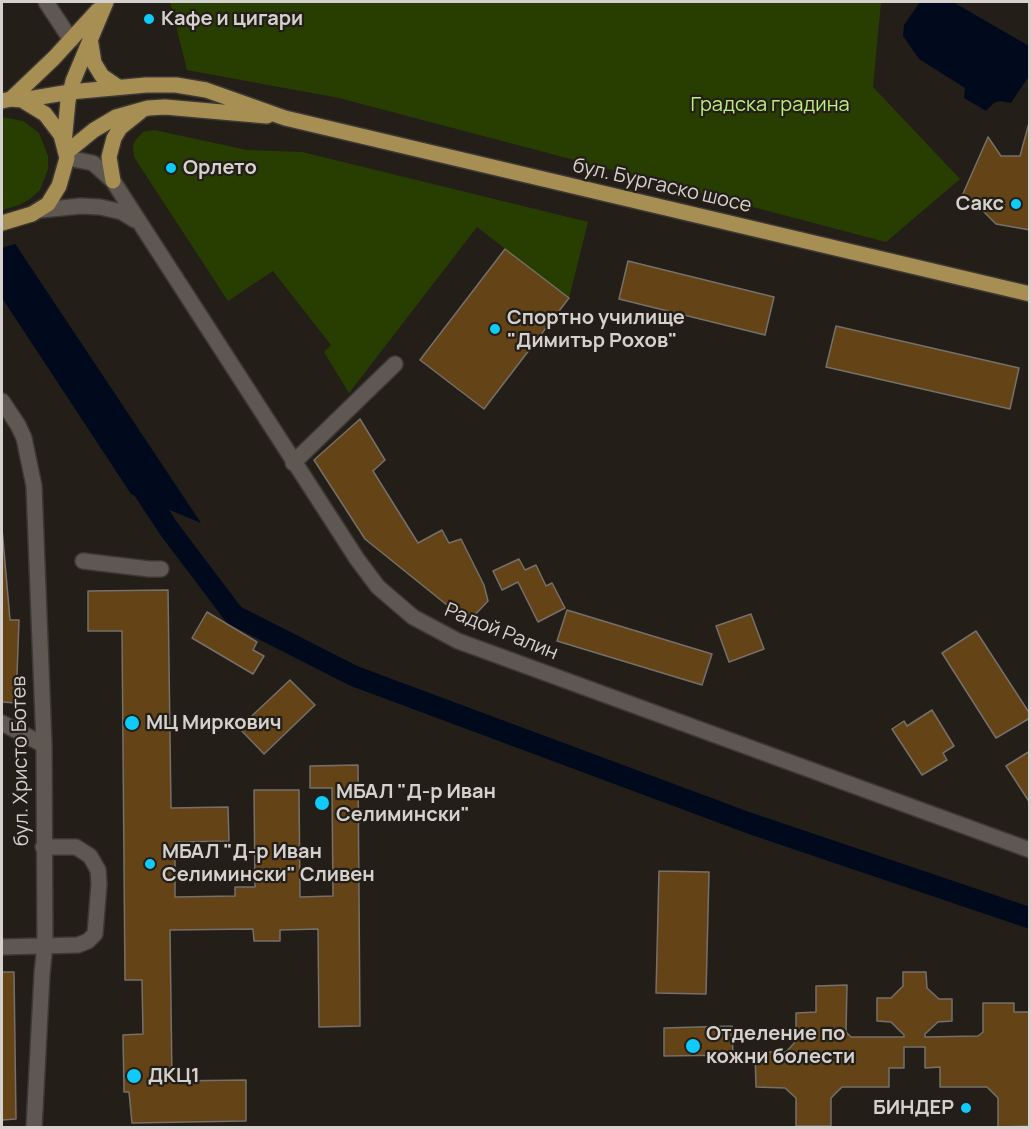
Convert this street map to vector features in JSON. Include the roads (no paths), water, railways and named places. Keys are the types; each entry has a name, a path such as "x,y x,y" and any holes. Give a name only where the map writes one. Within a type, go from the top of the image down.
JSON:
{"main road":[{"path":"8,100 71,40 106,2"},
{"path":"5,222 40,210 48,204 59,186 66,151 70,92 106,2"},
{"path":"90,38 94,63 98,72 118,87"},
{"name":"бул. Бургаско шосе","path":"8,100 118,87 168,85 206,90 285,118 1029,294"},
{"path":"8,100 39,109 51,120 66,151"},
{"name":"бул. Бургаско шосе","path":"66,151 116,117 148,108 165,107 285,118"},
{"path":"113,181 109,157 114,138 128,120 148,108"}],"street":[{"path":"46,2 71,40"},
{"name":"Радой Ралин","path":"66,151 101,168 113,181 357,559 378,587 413,617 458,641 1029,850"},
{"path":"40,210 70,206 100,207 122,212 138,222"},
{"path":"294,464 395,364"},
{"name":"бул. Христо Ботев","path":"2,400 24,438 34,486 44,745 45,945 34,1128"},
{"path":"83,561 149,569 162,568"},
{"path":"2,723 44,745"},
{"path":"2,947 78,945 88,941 95,934 99,884 98,870 90,856 76,847 43,847"}],"water":[{"path":"920,2 953,2 1029,46 1029,76 1011,103 1000,101 994,103 986,111 964,98 965,88 919,59 903,36 904,25"},
{"path":"2,224 201,523 131,494 2,298"}],"waterway":[{"path":"136,479 169,529 234,615 354,676 749,823 1030,918"}],"place":[{"name":"Кафе и цигари","path":"149,19"},
{"name":"Орлето","path":"171,168"},
{"name":"Сакс","path":"1016,204"},
{"name":"Спортно училище \"Димитър Рохов\"","path":"495,329"},
{"name":"МЦ Миркович","path":"132,723"},
{"name":"МБАЛ \"Д-р Иван Селимински\"","path":"322,803"},
{"name":"МБАЛ \"Д-р Иван Селимински\" Сливен","path":"150,864"},
{"name":"Отделение по кожни болести","path":"693,1046"},
{"name":"ДКЦ1","path":"134,1076"},
{"name":"БИНДЕР","path":"966,1108"}],"park label":[{"name":"Градска градина","path":"770,105"}]}
